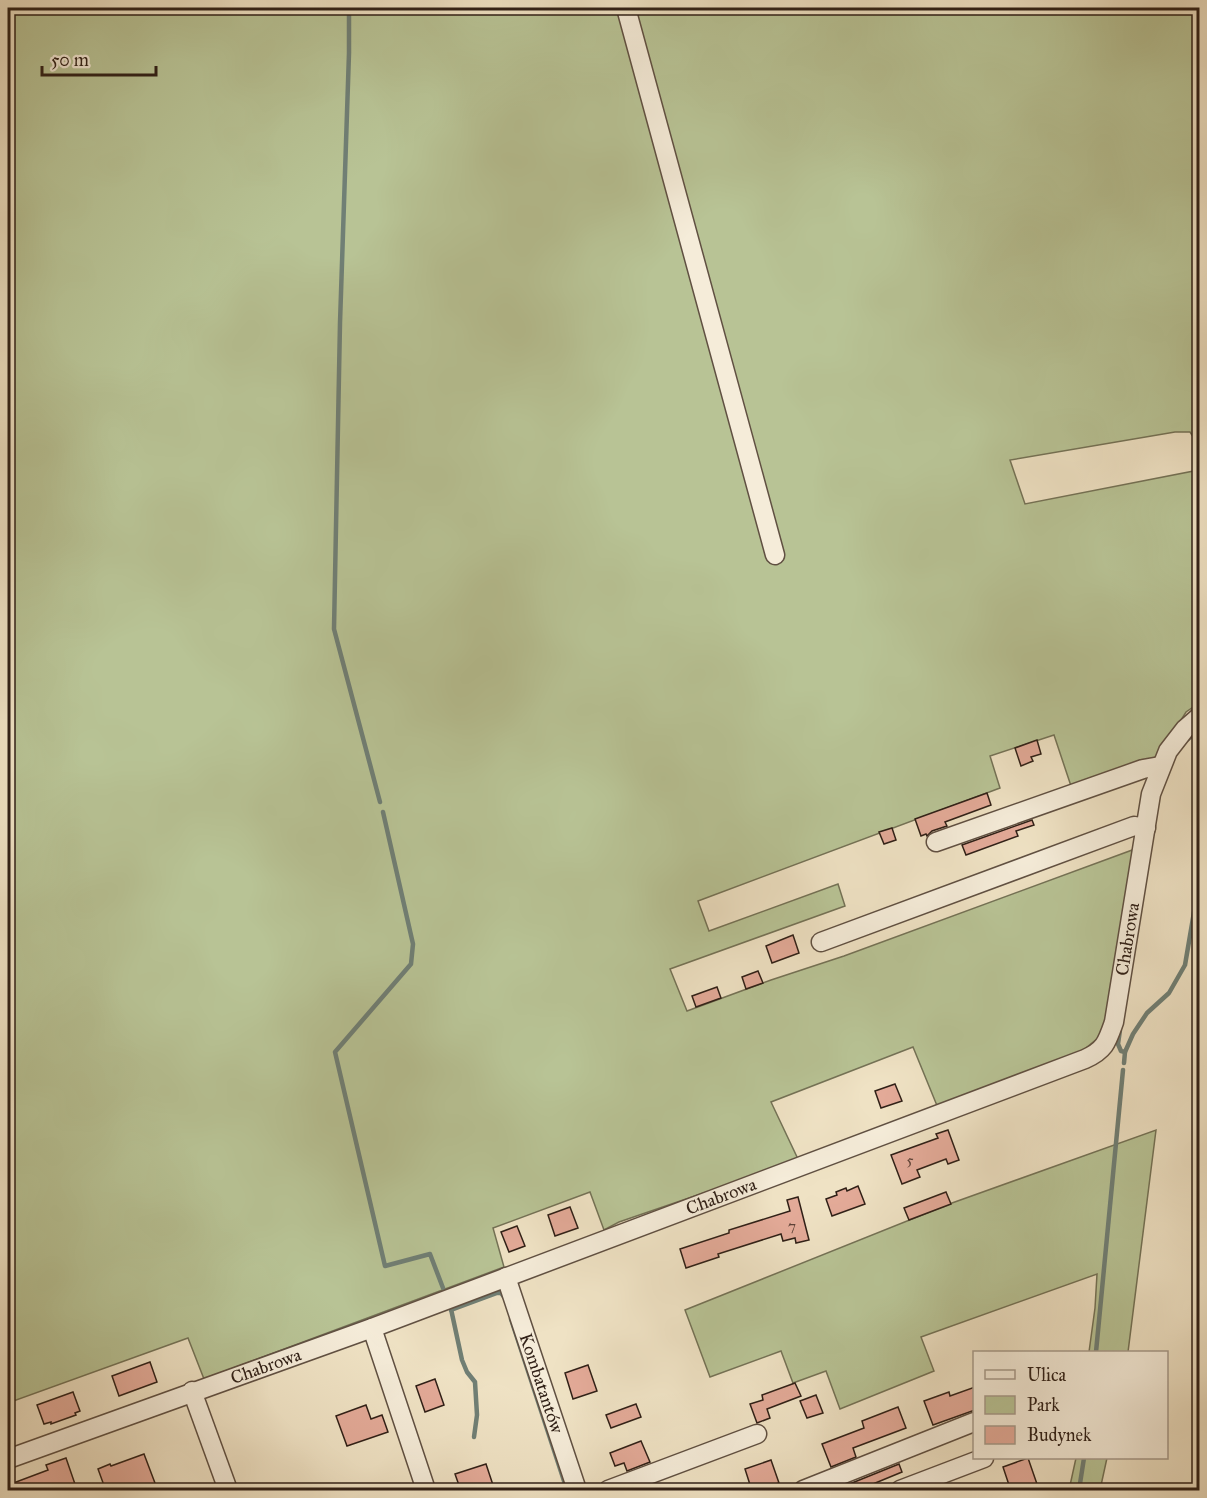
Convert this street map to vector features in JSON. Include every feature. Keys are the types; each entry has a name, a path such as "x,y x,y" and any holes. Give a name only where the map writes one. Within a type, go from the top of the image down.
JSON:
{"street":[{"path":"626,8 775,555"},
{"name":"Chabrowa","path":"8,1460 192,1391 372,1328 1100,1052 1114,1022 1151,794 1161,766 1173,743 1192,721 1200,716"},
{"path":"936,842 1143,769 1161,766"},
{"path":"821,942 1134,826 1146,828"},
{"name":"Kombatantów","path":"506,1277 578,1491"},
{"path":"372,1328 426,1491"},
{"path":"192,1391 228,1491"},
{"path":"803,1491 973,1423"},
{"path":"608,1491 757,1434"},
{"path":"900,1491 981,1459"}],"green space":[{"path":"8,8 1199,8 1199,446 1190,432 1175,432 1010,460 1025,504 1199,470 1199,703 1186,712 1154,763 1073,792 1054,735 990,756 1000,788 698,901 709,931 838,884 845,906 670,969 687,1011 1135,849 1106,1019 1098,1038 1081,1052 938,1108 913,1047 771,1102 797,1161 619,1222 604,1230 590,1192 493,1228 504,1267 204,1379 188,1338 8,1403"},
{"path":"1156,1130 1128,1351 1089,1351 1097,1274 921,1337 934,1371 840,1409 826,1371 793,1383 781,1351 710,1377 685,1310 952,1203"},
{"path":"1076,1459 1107,1459 1100,1490 1069,1490"}],"building":[{"path":"1037,740 1041,754 1031,757 1033,761 1021,766 1015,748"},
{"path":"987,793 991,805 945,822 947,826 932,831 927,836 926,834 921,836 915,819"},
{"path":"1032,820 1034,825 1016,831 1018,836 966,855 962,845"},
{"path":"892,828 896,840 884,844 879,832"},
{"path":"793,935 799,953 772,963 766,946"},
{"path":"758,971 763,983 746,989 742,977"},
{"path":"717,987 721,998 696,1007 692,996"},
{"path":"895,1084 902,1101 881,1108 875,1091"},
{"path":"948,1130 959,1160 948,1164 946,1159 917,1170 920,1177 902,1184 891,1155 938,1138 936,1134"},
{"path":"858,1186 865,1204 832,1216 826,1199 837,1195 836,1192 846,1188 847,1191"},
{"path":"946,1192 951,1204 909,1220 904,1208"},
{"path":"798,1197 809,1240 796,1243 795,1238 783,1241 781,1234 718,1254 719,1257 686,1268 680,1249 729,1233 729,1230 790,1211 787,1200"},
{"path":"570,1207 578,1228 555,1236 548,1215"},
{"path":"517,1226 525,1246 509,1252 501,1232"},
{"path":"150,1362 157,1382 119,1396 112,1376"},
{"path":"588,1365 597,1391 573,1399 565,1373"},
{"path":"435,1379 444,1405 425,1412 416,1386"},
{"path":"795,1383 801,1396 767,1409 770,1418 757,1423 750,1404 763,1400 762,1395"},
{"path":"973,1388 973,1411 933,1425 924,1401 949,1392 950,1396"},
{"path":"73,1392 80,1411 75,1413 76,1415 51,1424 51,1422 44,1424 37,1405"},
{"path":"816,1395 823,1413 807,1418 800,1401"},
{"path":"636,1404 641,1417 611,1428 606,1415"},
{"path":"366,1405 371,1419 382,1415 388,1432 347,1446 336,1416"},
{"path":"898,1407 906,1428 853,1448 856,1457 831,1467 822,1444 864,1428 862,1421"},
{"path":"641,1441 650,1462 627,1471 624,1463 615,1466 610,1453"},
{"path":"144,1454 158,1491 106,1491 98,1469"},
{"path":"66,1458 76,1487 66,1491 8,1491 8,1485 48,1470 46,1465"},
{"path":"1028,1459 1037,1484 1019,1491 1011,1491 1003,1467"},
{"path":"771,1460 779,1483 752,1491 745,1469"},
{"path":"486,1464 495,1491 461,1491 455,1474"},
{"path":"899,1464 902,1472 856,1491 849,1491 847,1485"}],"waterway":[{"path":"349,8 334,629 380,802"},
{"path":"1188,739 1200,729"},
{"path":"383,812 413,944 411,964 335,1052 385,1266 430,1254 443,1288"},
{"path":"1124,1063 1125,1052 1133,1034 1147,1013 1169,993 1185,965 1200,877"},
{"path":"1120,1030 1118,1044 1121,1051 1125,1052"},
{"path":"1096,1351 1123,1070"},
{"path":"451,1310 497,1293 501,1293 504,1297"},
{"path":"451,1309 462,1360 467,1372 475,1382 477,1415 474,1437"},
{"path":"511,1319 567,1490"},
{"path":"1079,1490 1084,1459"}]}
